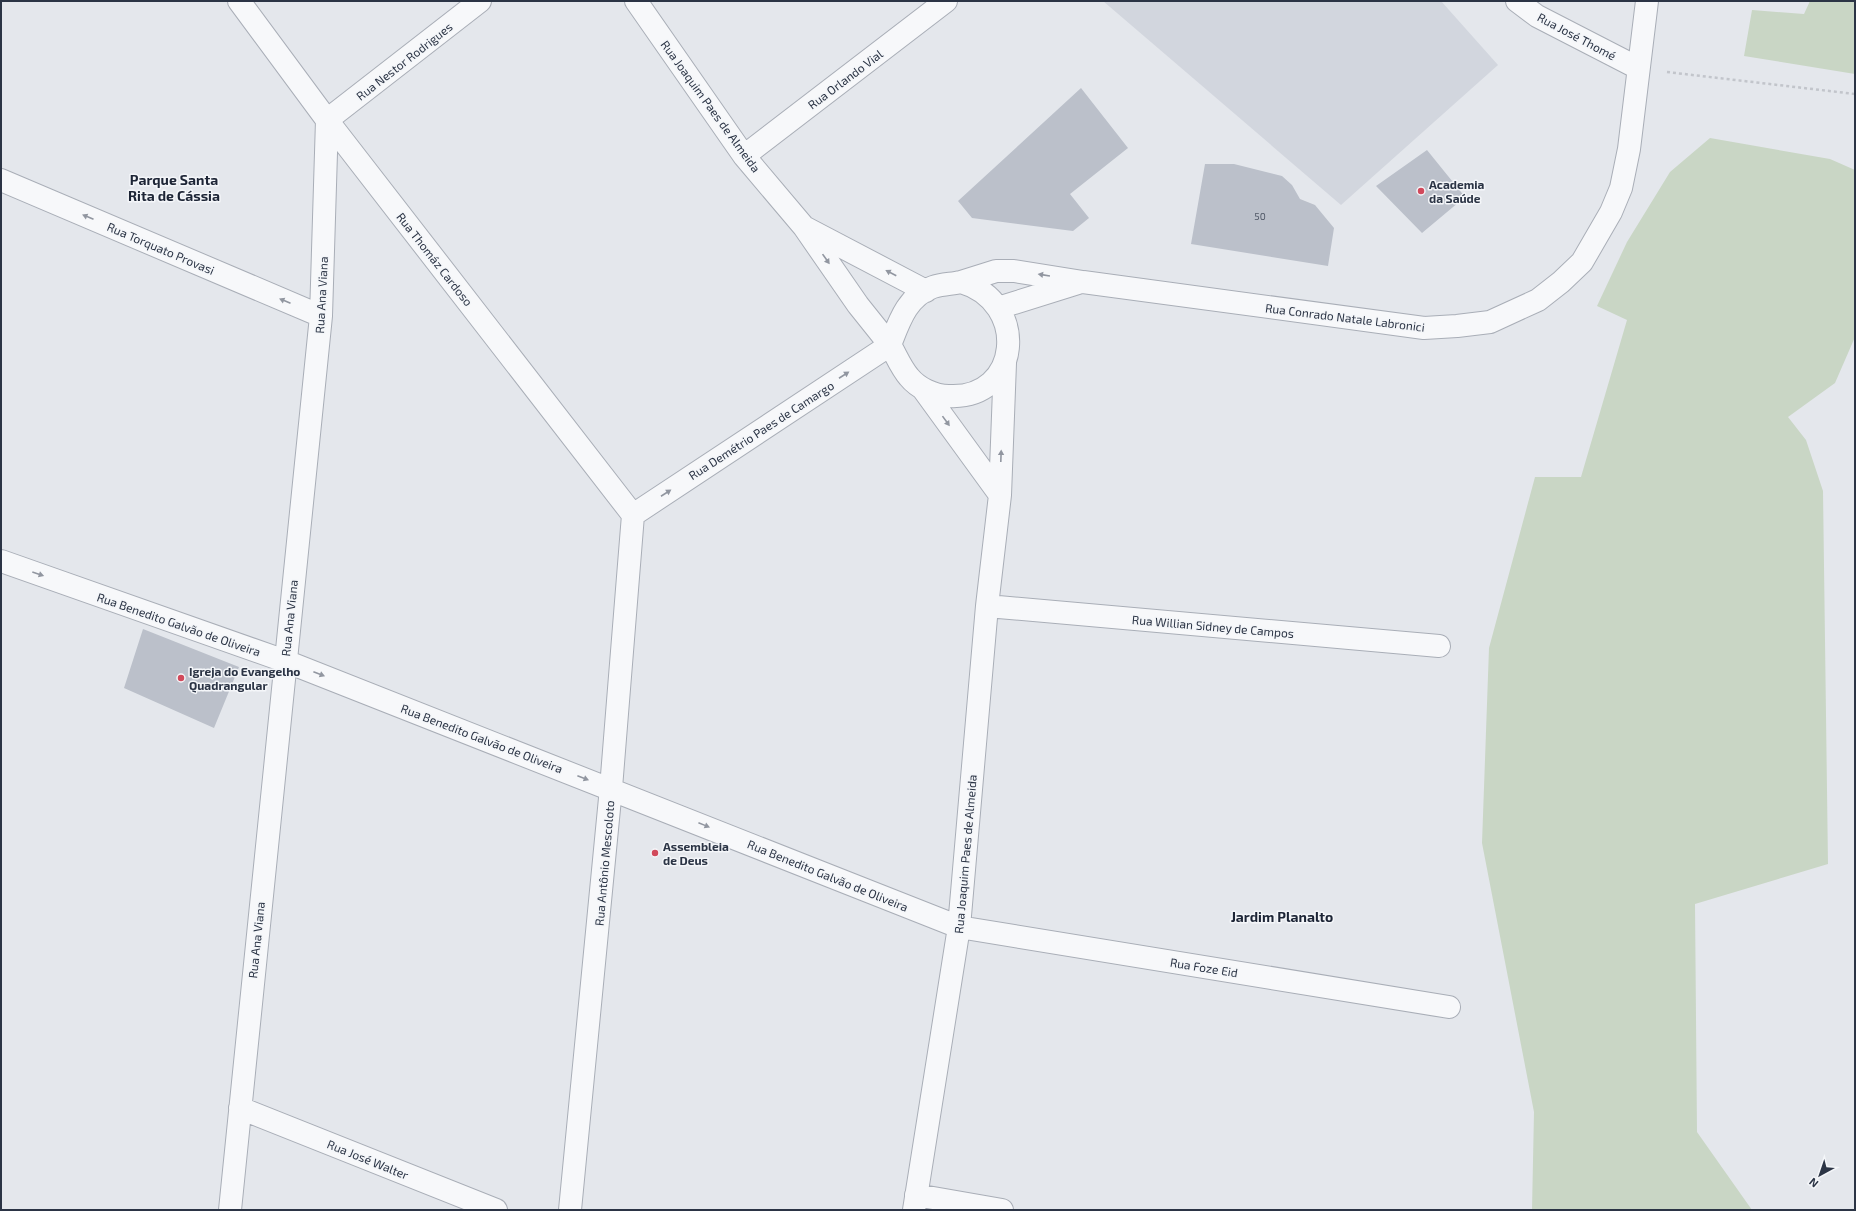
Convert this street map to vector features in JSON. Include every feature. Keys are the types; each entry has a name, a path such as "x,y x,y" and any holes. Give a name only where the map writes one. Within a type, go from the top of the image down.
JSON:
{"street":[{"name":"Rua Thomáz Cardoso","path":"238,1 633,515"},
{"name":"Rua Nestor Rodrigues","path":"328,120 480,1"},
{"name":"Rua Joaquim Paes de Almeida","path":"636,1 744,156 804,227 858,305 890,345"},
{"name":"Rua Orlando Vial","path":"744,156 946,1"},
{"name":"Rua José Thomé","path":"1517,1 1537,16 1638,68"},
{"name":"Rua Conrado Natale Labronici","path":"961,282 996,271 1014,271 1083,282 1424,328 1490,322 1538,300 1561,282 1582,262 1611,212 1621,188 1630,149 1638,68 1647,1"},
{"name":"Rua Ana Viana","path":"230,1210 321,316 328,120"},
{"name":"Rua Torquato Provasi","path":"1,180 321,316"},
{"name":"Rua Joaquim Paes de Almeida","path":"804,227 926,291"},
{"path":"923,389 941,396 961,397 979,391 994,379 1005,363 1009,344 1007,325 998,308 985,294 961,282 933,287 917,296 904,310 890,345 909,377 923,389 1000,495"},
{"path":"998,308 1083,282"},
{"name":"Rua Demétrio Paes de Camargo","path":"633,515 890,345"},
{"name":"Rua Joaquim Paes de Almeida","path":"915,1203 959,927 986,606 1000,495 1005,363"},
{"name":"Rua Antônio Mescoloto","path":"570,1210 611,788 633,515"},
{"name":"Rua Benedito Galvão de Oliveira","path":"1,561 285,661 611,788 959,927"},
{"name":"Rua Willian Sidney de Campos","path":"986,606 1439,646"},
{"name":"Rua Foze Eid","path":"959,927 1450,1007"},
{"name":"Rua José Walter","path":"240,1108 496,1210"},
{"path":"915,1203 1002,1210"}],"path":[{"path":"1638,68 1855,94"}],"shaded area":[{"path":"1103,1 1441,1 1498,65 1341,205"}],"green space":[{"path":"1810,1 1855,1 1855,74 1744,56 1752,10 1804,14"},
{"path":"1710,138 1830,159 1855,170 1855,337 1835,383 1788,417 1806,440 1823,491 1828,864 1695,904 1697,1132 1752,1210 1532,1210 1534,1112 1482,843 1489,648 1535,477 1581,477 1627,320 1597,306 1627,242 1670,172"}],"building":[{"path":"1081,88 1128,148 1070,194 1089,218 1073,231 972,218 958,201"},
{"name":"Academia da Saúde","path":"1427,150 1465,197 1422,233 1376,186"},
{"path":"1205,164 1234,164 1282,176 1292,185 1300,199 1315,205 1334,228 1328,266 1191,244"},
{"name":"Igreja do Evangelho Quadrangular","path":"143,629 239,667 214,728 124,688"}],"place":[{"name":"Academia da Saúde","path":"1421,191"},
{"name":"Igreja do Evangelho Quadrangular","path":"181,678"},
{"name":"Assembleia de Deus","path":"655,853"}],"district":[{"name":"Parque Santa Rita de Cássia","path":"174,188"},
{"name":"Jardim Planalto","path":"1282,916"}]}
